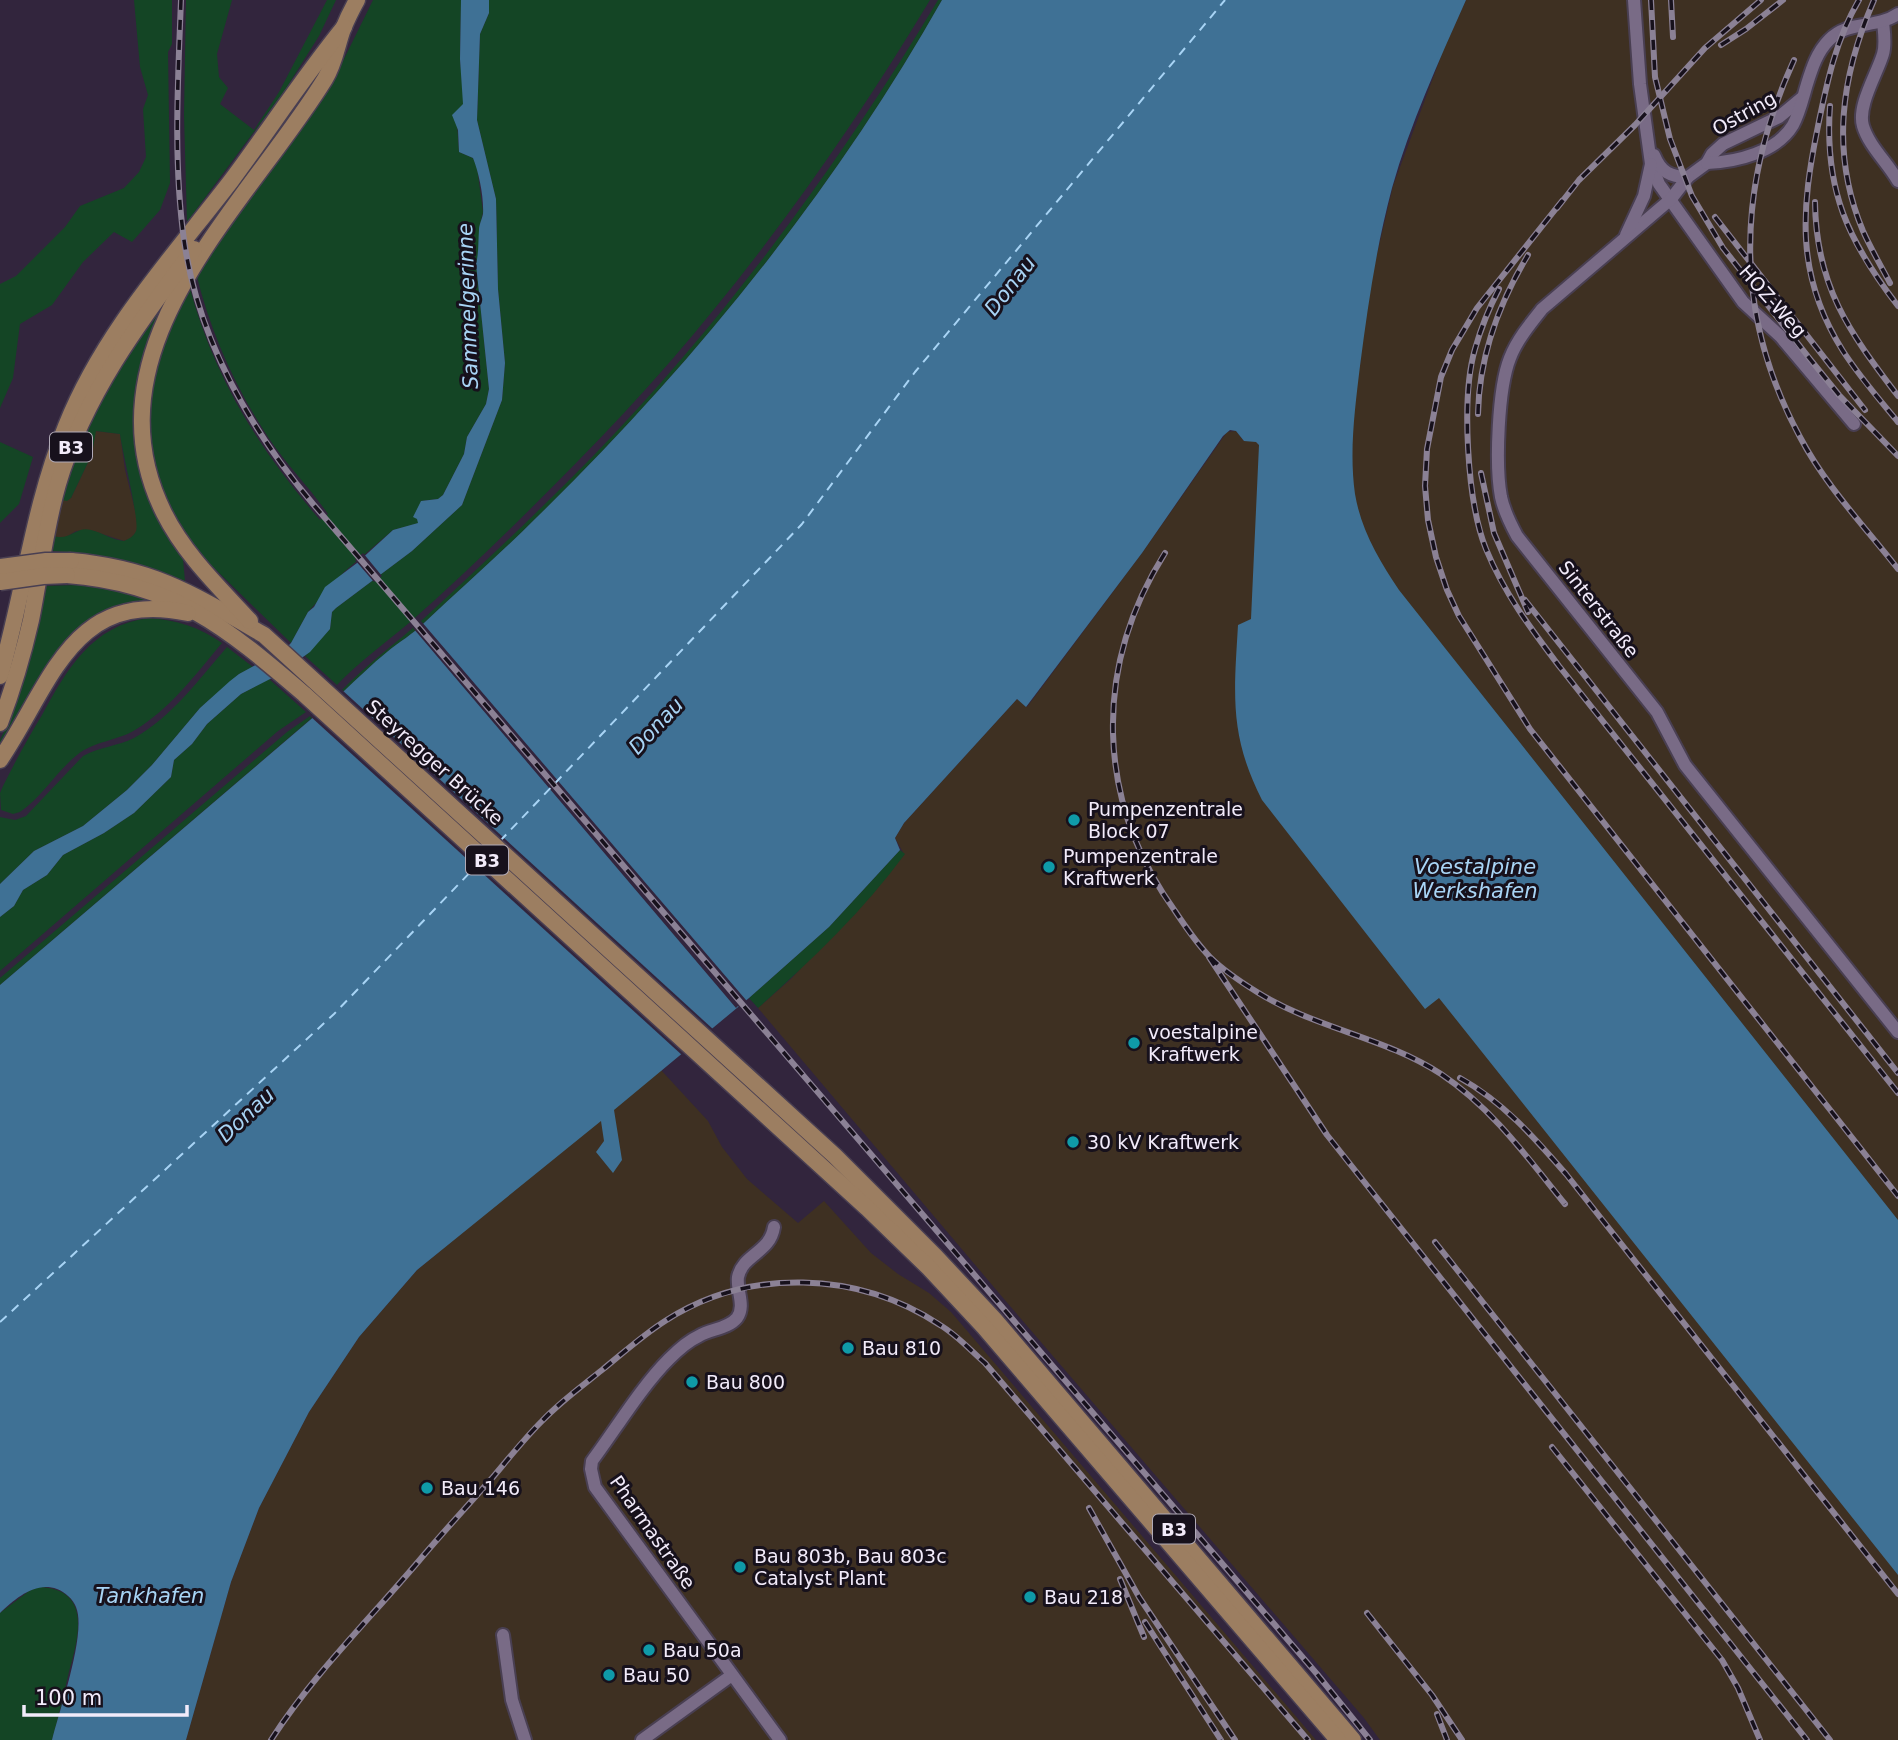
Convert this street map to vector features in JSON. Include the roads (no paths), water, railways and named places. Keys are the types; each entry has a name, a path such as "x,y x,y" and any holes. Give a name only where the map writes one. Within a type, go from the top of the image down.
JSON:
{"main road":[{"name":"B3","path":"215,607 192,558 165,516 148,469 142,418 148,365 163,325 193,267 330,70 344,27 357,0"},
{"name":"B3","path":"0,676 46,478 86,382 125,317 249,157 317,60 344,27"},
{"name":"B3","path":"0,723 12,693 30,622 50,515 78,428 99,387 133,332 193,250 229,212"},
{"name":"B3","path":"0,567 46,561 69,568"},
{"name":"B3","path":"0,582 43,576 69,568 110,565 176,586 215,607"},
{"name":"Steyregger Brücke","path":"215,607 264,635 769,1106"},
{"name":"Steyregger Brücke","path":"215,607 254,651 769,1106"},
{"path":"0,760 64,654 90,630 109,618 139,609 215,607"},
{"name":"B3","path":"769,1106 965,1307 1338,1740"},
{"name":"B3","path":"769,1106 927,1248 994,1319 1353,1740"}],"street":[{"path":"1621,244 1640,208 1651,164 1640,84 1634,0"},
{"name":"Ostring","path":"1671,200 1688,177 1707,163 1753,153 1777,144 1792,127 1815,62 1829,39 1845,28 1883,22 1898,14"},
{"path":"1883,22 1884,50 1863,105 1862,124 1869,140 1898,181"},
{"name":"Ostring","path":"1707,163 1723,144 1779,117 1802,98"},
{"path":"1650,147 1662,170 1672,176 1688,177"},
{"name":"HOZ-Weg","path":"1651,164 1659,184 1744,302 1780,336 1854,424"},
{"name":"Sinterstraße","path":"1671,200 1542,309 1518,341 1509,359 1500,401 1498,476 1506,515 1517,536 1657,712 1685,765 1898,1032"},
{"name":"Pharmastraße","path":"774,1227 773,1237 744,1264 739,1274 739,1316 728,1324 699,1335 669,1359 592,1461 591,1469 595,1487 780,1740"},
{"path":"503,1635 512,1700 525,1740"},
{"path":"642,1740 732,1675"}],"water":[{"path":"461,0 489,0 489,13 480,34 477,120 496,199 498,289 505,363 502,400 462,505 412,551 336,608 332,612 330,629 310,652 276,676 241,694 207,724 192,744 174,760 171,777 134,813 63,855 47,875 23,890 14,906 0,917 0,884 34,851 83,826 127,790 200,708 230,681 285,649 325,587 357,563 393,530 418,523 413,517 421,501 438,499 443,495 464,454 467,437 486,404 489,389 476,264 483,214 482,193 473,158 459,152 458,130 452,115 463,104 460,59"},
{"path":"942,0 1466,0 1407,140 1381,233 1366,321 1355,414 1353,462 1358,507 1372,544 1399,590 1898,1220 1898,1575 1439,998 1425,1009 1262,800 1244,755 1235,694 1238,625 1251,619 1259,445 1256,442 1244,441 1236,431 1230,430 1026,707 1017,699 904,823 895,838 900,850 829,927 749,998 614,1110 622,1160 613,1173 596,1152 604,1141 601,1121 417,1270 359,1337 309,1412 259,1508 231,1582 186,1740 52,1740 75,1653 78,1635 76,1607 60,1590 41,1587 19,1597 0,1613 0,985 381,657 420,627 594,460 705,337 807,207 900,71"}],"railway":[{"path":"181,0 178,180 191,277 214,347 248,414 268,445 313,504 1317,1674 1370,1740"},
{"path":"1651,0 1655,77 1670,139 1692,196 1723,248 1810,359 1839,395 1898,456"},
{"path":"1671,0 1673,37"},
{"path":"1557,208 1579,180 1635,125 1705,48 1761,0"},
{"path":"1721,45 1783,0"},
{"path":"1859,0 1838,45 1825,93 1808,185 1806,241 1816,295 1827,323 1843,351 1898,422"},
{"path":"1874,0 1847,86 1843,143 1853,202 1863,231 1890,283"},
{"path":"1794,60 1775,108 1761,155 1753,202 1750,250 1753,297 1763,344 1778,390 1800,437 1833,489 1898,569"},
{"path":"1830,106 1831,164 1843,213 1865,259 1898,306"},
{"path":"1562,201 1477,308 1452,350 1441,377 1427,449 1425,486 1428,520 1447,590 1459,616 1530,729 1898,1196"},
{"path":"1815,202 1817,232 1829,283 1850,329 1898,396"},
{"path":"1715,217 1865,410"},
{"path":"1478,414 1482,372 1492,332 1508,292 1528,255"},
{"path":"1499,289 1475,349 1467,421 1474,505 1479,529 1493,565 1519,610 1559,666 1898,1093"},
{"path":"1481,473 1494,533 1528,612"},
{"path":"1165,553 1141,597 1125,641 1115,687 1113,733 1118,779 1130,824 1149,868 1175,911 1205,952 1245,984 1302,1015 1419,1061 1459,1087 1477,1102 1523,1151 1565,1204"},
{"path":"1525,600 1898,1073"},
{"path":"1209,957 1327,1135 1807,1740"},
{"path":"1460,1078 1504,1109 1566,1174 1898,1594"},
{"path":"1435,1242 1830,1740"},
{"path":"271,1740 344,1646 529,1435 564,1401 649,1332 698,1303 732,1291 767,1284 803,1282 874,1294 908,1307 946,1329 963,1343 985,1363 1308,1740"},
{"path":"1552,1447 1722,1660 1738,1688 1760,1740"},
{"path":"1089,1508 1139,1597 1235,1740"},
{"path":"1120,1579 1144,1637"},
{"path":"1367,1613 1432,1695 1462,1740"},
{"path":"1145,1622 1221,1740"},
{"path":"1437,1714 1447,1740"}],"place":[{"name":"Pumpenzentrale Block 07","path":"1074,820"},
{"name":"Pumpenzentrale Kraftwerk","path":"1049,867"},
{"name":"voestalpine Kraftwerk","path":"1134,1043"},
{"name":"30 kV Kraftwerk","path":"1073,1142"},
{"name":"Bau 810","path":"848,1348"},
{"name":"Bau 800","path":"692,1382"},
{"name":"Bau 146","path":"427,1488"},
{"name":"Bau 803b, Bau 803c Catalyst Plant","path":"740,1567"},
{"name":"Bau 218","path":"1030,1597"},
{"name":"Bau 50a","path":"649,1650"},
{"name":"Bau 50","path":"609,1675"}],"water label":[{"name":"Donau","path":"1010,286"},
{"name":"Sammelgerinne","path":"468,306"},
{"name":"Donau","path":"656,726"},
{"name":"Voestalpine Werkshafen","path":"1475,879"},
{"name":"Donau","path":"246,1115"},
{"name":"Tankhafen","path":"150,1596"}]}
